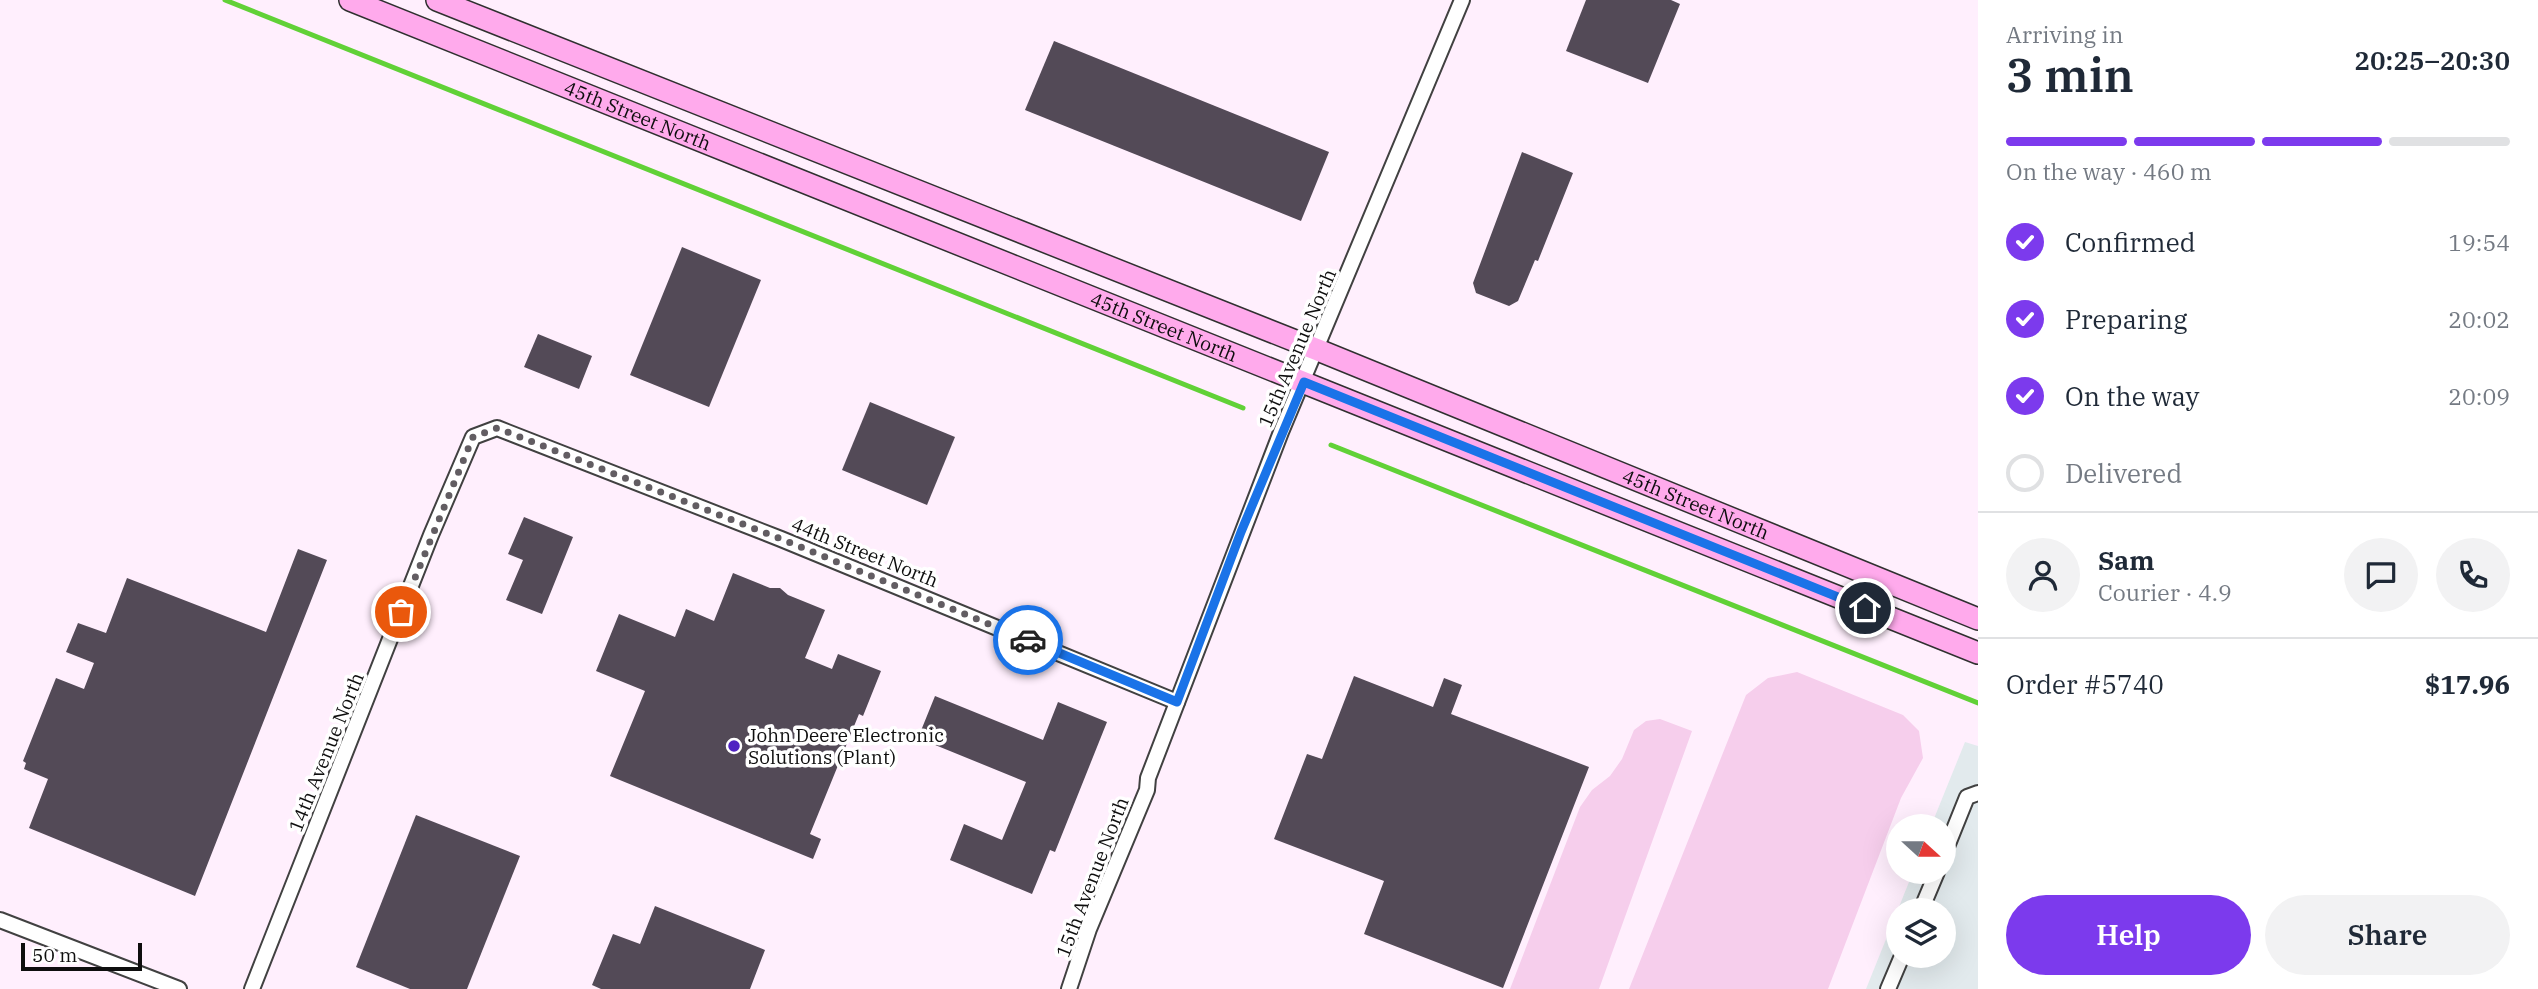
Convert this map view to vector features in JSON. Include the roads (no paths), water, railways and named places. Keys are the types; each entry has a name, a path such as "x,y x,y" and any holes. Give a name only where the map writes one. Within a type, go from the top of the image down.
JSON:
{"main road":[{"name":"45th Street North","path":"350,0 1978,653"},
{"name":"45th Street North","path":"438,0 1318,350 1978,619"}],"street":[{"name":"15th Avenue North","path":"1069,989 1089,929 1147,790 1148,778 1241,532 1462,0"},
{"name":"44th Street North","path":"497,428 793,544 1177,702"},
{"name":"14th Avenue North","path":"252,989 431,535 473,437 497,428"},
{"path":"1956,824 1967,797 1978,793"},
{"path":"0,920 179,989"},
{"path":"1888,989 1897,968"}],"waterway":[{"path":"225,0 1243,408"},
{"path":"1331,445 1978,703"}],"place":[{"name":"John Deere Electronic Solutions (Plant)","path":"734,746"}]}
